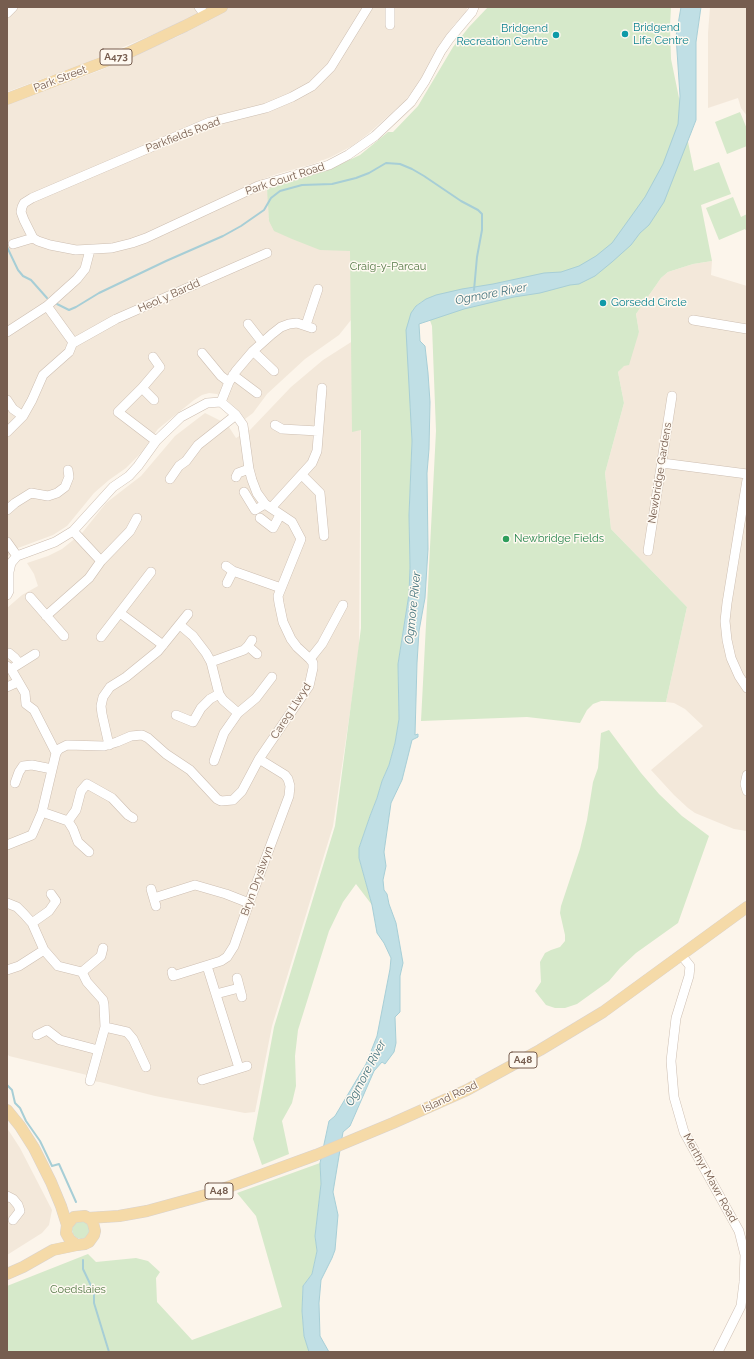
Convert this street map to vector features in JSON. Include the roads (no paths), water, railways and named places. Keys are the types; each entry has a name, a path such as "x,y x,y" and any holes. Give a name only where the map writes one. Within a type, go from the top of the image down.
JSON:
{"main road":[{"name":"Park Street","path":"7,99 130,52 202,12 222,7"},
{"name":"Island Road","path":"84,1217 119,1216 155,1209 209,1194 316,1155 467,1090 533,1054 603,1012 682,956 747,907"},
{"path":"7,1110 20,1126 34,1148 52,1182 68,1206 91,1220 94,1227 94,1235 89,1242 53,1250 7,1274"},
{"path":"52,1182 61,1206 70,1240 77,1244"},
{"name":"Island Road","path":"94,1235 107,1222 119,1216"},
{"path":"53,1250 67,1229 71,1219 84,1217"}],"street":[{"path":"7,13 13,7"},
{"name":"Parkfields Road","path":"33,238 21,212 24,203 45,192 210,122 266,108 292,97 312,86 331,67 368,7"},
{"path":"390,7 390,25"},
{"name":"Park Court Road","path":"33,238 50,245 76,250 112,248 146,238 258,186 329,165 348,155 375,136 411,102 425,81 445,45 472,12 474,7"},
{"path":"13,244 33,238"},
{"path":"7,332 47,306 81,274 85,269 90,250"},
{"name":"Heol y Bardd","path":"7,432 23,416 43,375 68,352 73,342 116,319 267,253"},
{"path":"221,402 231,378 262,342 289,324 297,323 309,327 318,289"},
{"path":"47,306 73,342"},
{"path":"693,320 747,329"},
{"path":"248,324 262,342"},
{"path":"253,351 269,361 274,371"},
{"path":"111,419 142,388 160,367 153,357"},
{"path":"202,359 221,376 231,378 256,393"},
{"path":"142,388 154,400"},
{"path":"244,492 255,510 268,506 312,464 317,451 322,388"},
{"name":"Newbridge Gardens","path":"648,551 672,396"},
{"path":"7,400 13,409 23,416"},
{"path":"7,595 9,591 8,572 11,562 17,556 55,542 73,530 112,487 129,476 156,442 181,417 207,403 221,402 236,415 243,425 249,469 257,493 268,506 292,522 301,539 278,596 283,622 291,639 310,659 322,644 343,605"},
{"path":"118,412 156,442"},
{"path":"170,479 179,466 198,445 236,415"},
{"path":"279,429 318,431"},
{"path":"662,463 747,474"},
{"path":"236,477 238,473 249,469"},
{"path":"7,510 31,493 48,496 58,493 65,487 72,474"},
{"path":"302,475 320,493 324,536"},
{"path":"747,480 725,621 731,658 739,676 747,688"},
{"path":"260,518 272,528 280,515"},
{"path":"46,616 89,578 102,561 130,531 136,517"},
{"path":"73,530 102,561"},
{"path":"7,542 17,556"},
{"path":"227,583 230,568 281,588"},
{"path":"101,637 150,572"},
{"path":"30,597 64,636"},
{"path":"120,613 163,645"},
{"path":"109,744 102,714 101,706 103,697 110,687 126,678 145,664 158,651 188,614"},
{"path":"180,625 206,653 211,662 219,694 223,700 238,714"},
{"path":"211,662 244,650 250,643 257,654"},
{"path":"9,653 19,663"},
{"path":"7,845 32,835 42,812 56,753 34,710 26,704 25,693 9,667 35,654"},
{"name":"Careg Llwyd","path":"56,753 59,749 67,745 95,746 109,744 137,734 142,735 148,738 166,754 190,770 212,795 221,801 233,800 238,795 260,759 309,686 313,668 310,659"},
{"path":"214,761 224,733 238,714 256,698 272,677"},
{"path":"7,687 18,682"},
{"path":"176,715 191,726 201,708 210,699 219,694"},
{"name":"Bryn Dryslwyn","path":"174,976 221,961 227,957 234,946 289,796 290,786 285,775 260,759"},
{"path":"15,784 19,772 23,766 32,765 52,769"},
{"path":"747,775 745,784 747,791"},
{"path":"68,821 76,810 81,791 87,784 112,798 128,815 133,818"},
{"path":"42,812 68,821 78,842 89,852"},
{"path":"154,898 195,886 226,894 249,903"},
{"path":"32,923 48,911 56,901 52,894"},
{"path":"7,903 16,907 32,923 44,950 58,966 82,972 87,982 103,1000 105,1027 90,1081"},
{"path":"82,972 101,956 103,948"},
{"path":"7,970 19,966 44,950"},
{"name":"Merthyr Mawr Road","path":"682,956 690,966 689,976 676,1018 671,1061 674,1097 684,1132 739,1231 745,1254 741,1306 718,1352"},
{"path":"202,1080 243,1067 207,966"},
{"path":"216,994 241,993 237,978"},
{"path":"48,1030 50,1021"},
{"path":"105,1027 127,1032 147,1061"},
{"path":"48,1030 60,1040 98,1050"},
{"path":"37,1035 48,1030"},
{"path":"7,1196 13,1199 24,1212 13,1220"}],"water":[{"name":"Ogmore River","path":"681,7 701,7 696,42 696,120 664,202 649,225 640,233 631,245 612,262 595,276 579,284 464,309 419,324 420,341 425,346 430,402 427,473 428,549 425,598 419,631 417,663 415,735 418,734 418,737 412,740 402,780 391,803 384,852 386,866 383,880 384,890 387,894 396,923 403,963 400,976 400,1012 395,1017 396,1043 394,1052 385,1064 382,1062 374,1071 350,1126 343,1132 333,1192 338,1215 335,1250 321,1280 319,1303 320,1336 329,1352 309,1352 304,1336 302,1311 303,1286 312,1274 317,1251 315,1236 321,1184 320,1163 329,1121 335,1116 366,1064 377,1036 390,969 391,958 384,943 377,933 372,905 359,858 359,848 389,765 399,719 398,664 409,594 410,567 409,515 412,441 406,330 411,313 416,306 426,299 462,289 544,273 561,272 579,266 596,256 612,243 645,197 663,164 678,124 680,96 676,36"}],"waterway":[{"name":"Ogmore River","path":"57,304 69,310 99,293 223,236 264,210 271,198 280,191 302,185 332,184 356,178 369,173 386,163 400,164 412,169 461,201 478,210 482,214 482,230 477,257 474,290"},
{"path":"7,247 18,270 23,276 31,280 47,298"},
{"path":"7,1085 12,1090 15,1103 20,1108 26,1121 40,1141 52,1166 59,1164 76,1202"},
{"path":"83,1260 83,1269 94,1292 94,1303 109,1352"}],"place":[{"name":"Bridgend Life Centre","path":"625,34"},
{"name":"Bridgend Recreation Centre","path":"556,35"},
{"name":"Gorsedd Circle","path":"603,303"},
{"name":"Newbridge Fields","path":"506,539"}],"park label":[{"name":"Craig-y-Parcau","path":"388,267"},
{"name":"Coedslaies","path":"78,1290"}]}
